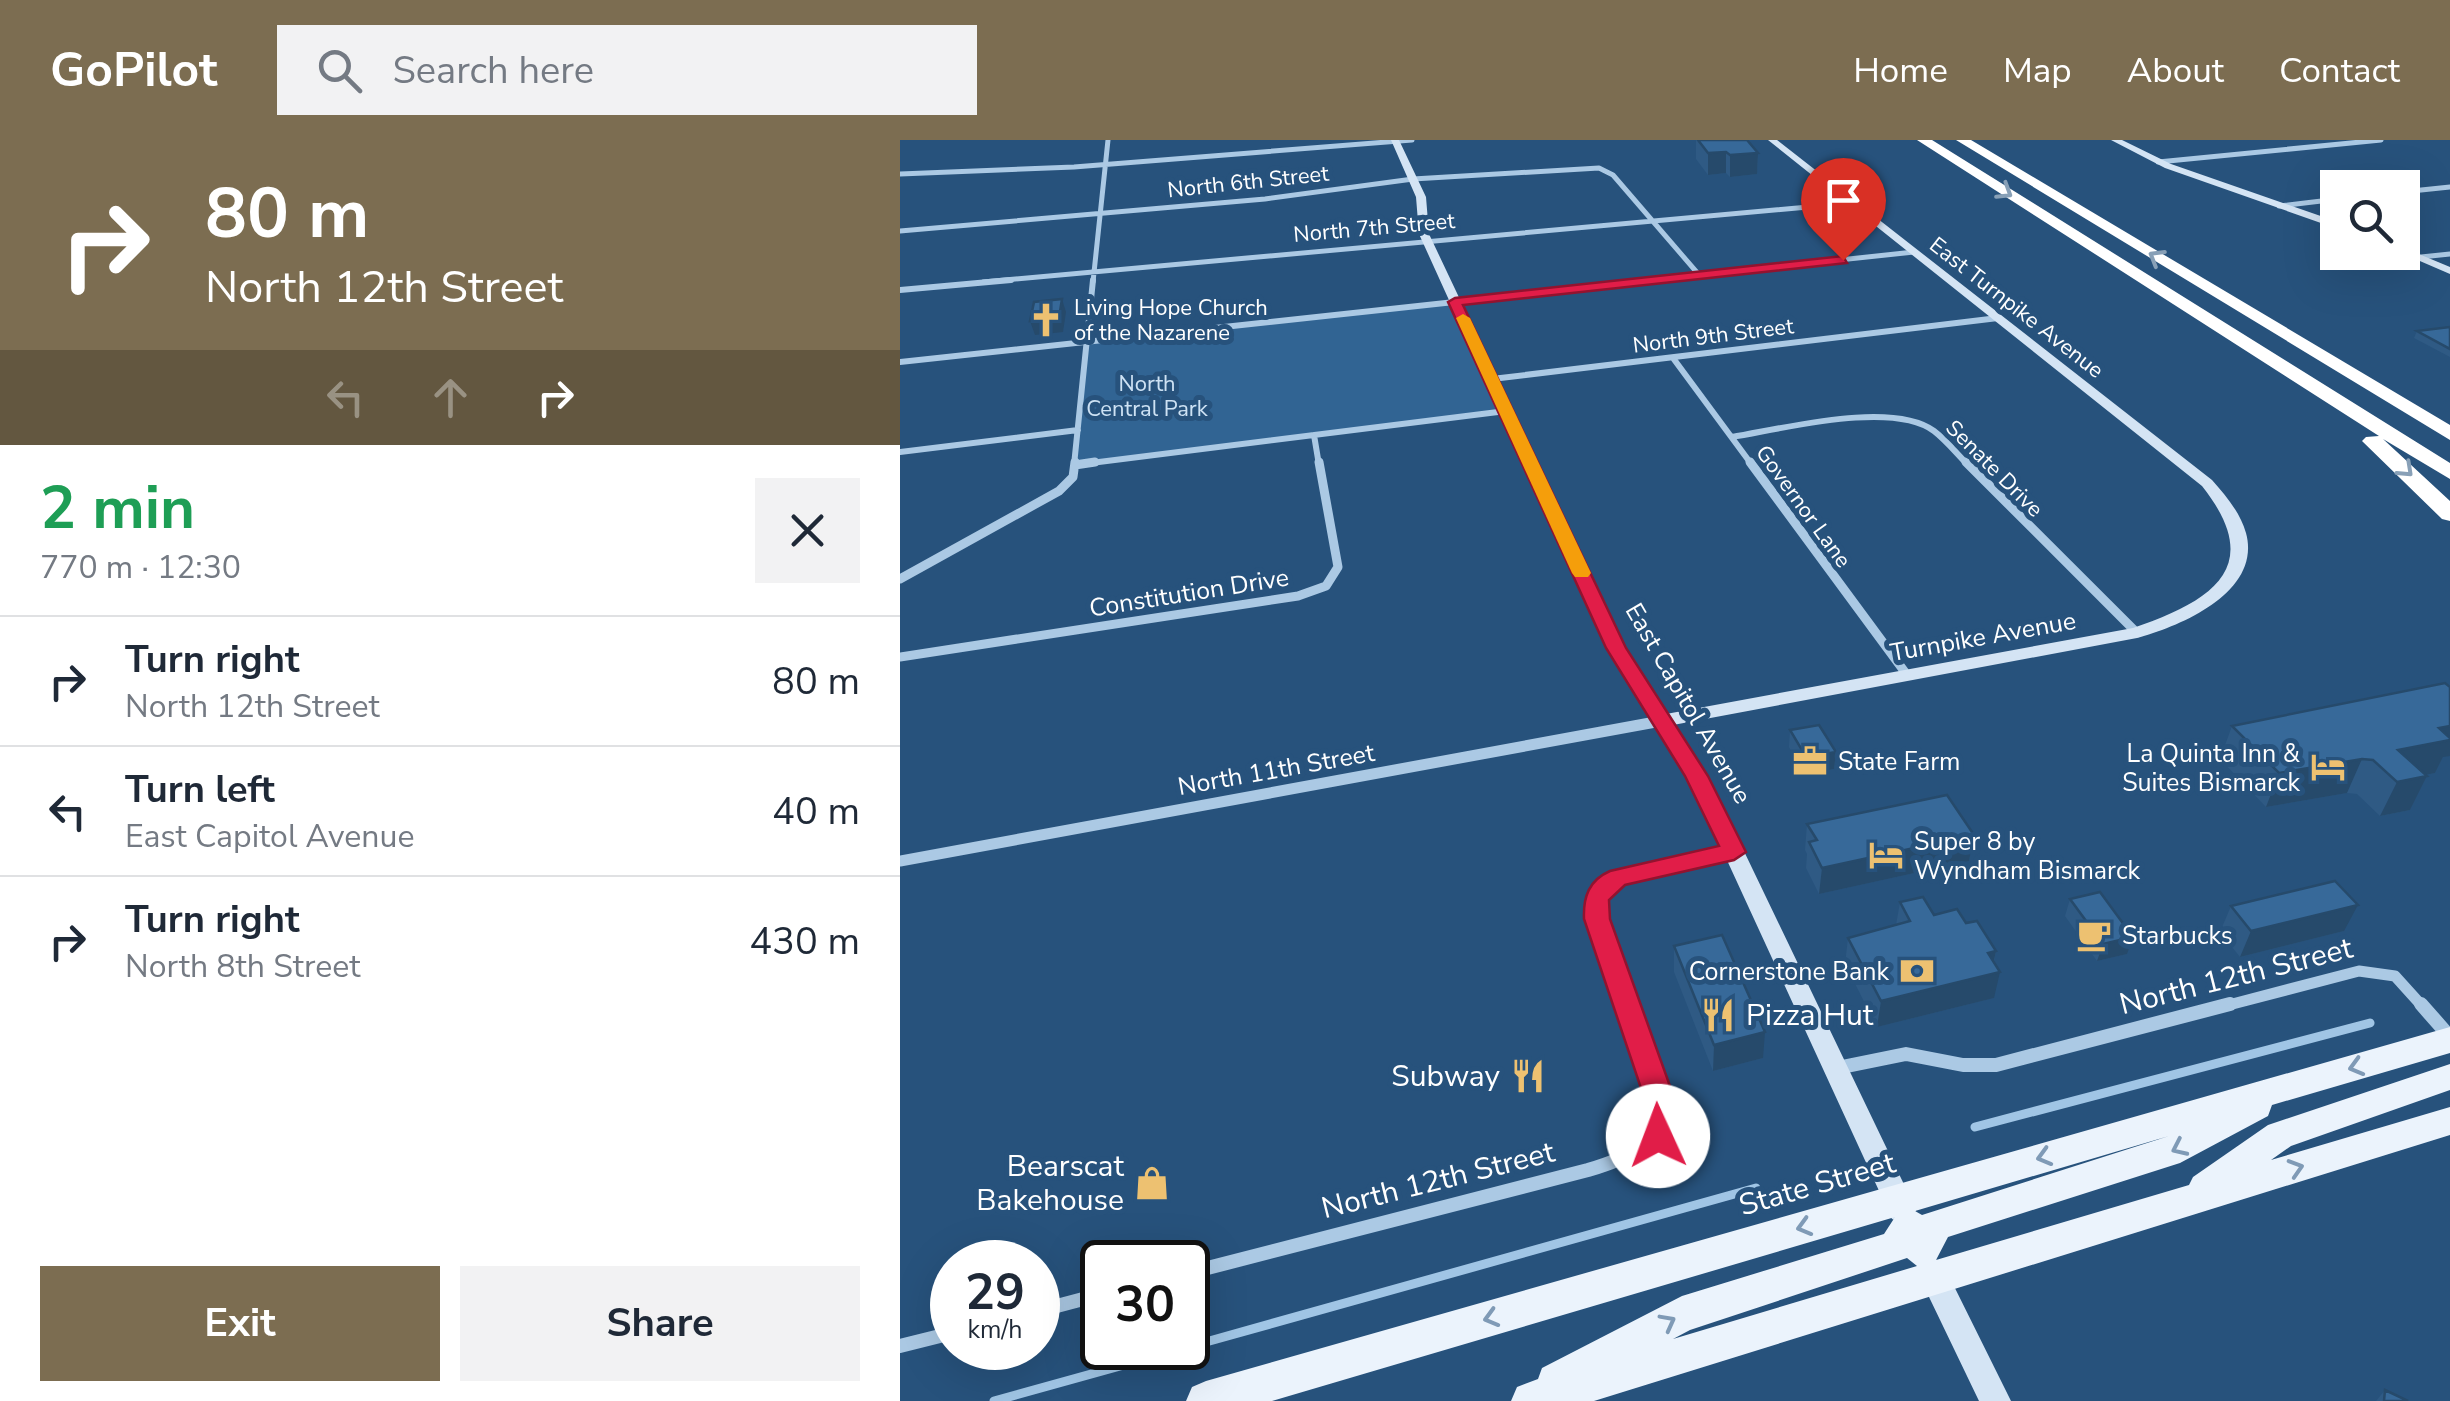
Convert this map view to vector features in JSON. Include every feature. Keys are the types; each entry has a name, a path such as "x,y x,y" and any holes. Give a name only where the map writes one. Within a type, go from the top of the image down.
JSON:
{"highway":[{"path":"1923,140 2450,472"},
{"path":"1962,140 2450,434"},
{"path":"2100,251 2332,408 2387,452 2450,514"},
{"path":"2192,278 2450,418"}],"main road":[{"name":"State Street","path":"1530,1401 2295,1084 2450,1038"},
{"path":"2184,1202 2280,1135 2450,1077"},
{"path":"1520,1401 1682,1314 1892,1248 1938,1224 2168,1153 2295,1084"},
{"name":"State Street","path":"1206,1401 1916,1238 2184,1202 2450,1120"}],"street":[{"path":"900,579 1059,492 1070,482 1075,466 1108,140"},
{"path":"900,174 1106,165 1412,140"},
{"name":"East Turnpike Avenue","path":"1772,140 2196,474 2230,512"},
{"path":"2115,140 2158,162 2320,220"},
{"path":"2158,162 2381,140"},
{"name":"East Capitol Avenue","path":"1395,141 1421,197 1421,224 1426,239 1616,648 1696,776 1995,1401"},
{"name":"North 6th Street","path":"900,232 1266,200 1413,179 1599,168 1611,173 1656,222"},
{"path":"2420,190 2450,187"},
{"path":"2279,206 2320,201"},
{"name":"North 7th Street","path":"900,290 1852,203"},
{"path":"1656,222 1700,276"},
{"path":"900,362 1914,252"},
{"path":"2421,258 2450,254"},
{"path":"2421,258 2450,271"},
{"name":"North 9th Street","path":"1492,379 1998,318"},
{"name":"Governor Lane","path":"1673,358 1907,676"},
{"path":"1075,466 1506,411"},
{"name":"Senate Drive","path":"1732,437 1876,418 1918,422 1933,430 2136,633"},
{"path":"900,452 1078,430"},
{"name":"Constitution Drive","path":"900,657 1298,596 1326,586 1338,567 1314,435"},
{"name":"Turnpike Avenue","path":"1661,720 2136,633 2198,608 2231,579 2240,544 2230,512"},
{"name":"North 11th Street","path":"900,861 1661,720"},
{"name":"North 12th Street","path":"1210,1266 1588,1170 1648,1146 1662,1124 1660,1100 1597,919 1596,899 1608,882 1619,877 1734,852"},
{"name":"North 12th Street","path":"1836,1068 1898,1054 1954,1066 1996,1065 2358,971 2395,976 2450,1038"},
{"path":"900,1346 930,1338"}],"green space":[{"name":"North Central Park","path":"1455,302 1506,411 1075,465 1088,341"}],"building":[{"path":"1698,140 1747,140 1758,153 1708,153"},
{"path":"1062,299 1059,318 1030,321 1034,302"},
{"path":"2450,327 2450,349 2417,331"},
{"path":"2445,683 2450,687 2450,726 2439,728 2450,740 2398,750 2427,776 2397,782 2373,760 2362,759 2279,773 2232,726"},
{"path":"1819,725 1836,752 1806,757 1790,730"},
{"path":"1947,795 1974,835 1822,868 1809,842 1817,840 1807,824"},
{"path":"2335,881 2358,905 2251,931 2231,906"},
{"path":"2100,892 2133,937 2103,944 2070,899"},
{"path":"1923,897 1934,915 1957,909 1966,923 1977,921 1996,951 1988,953 2000,972 1881,1001 1848,938 1910,921 1900,902"},
{"path":"1722,935 1765,1032 1714,1045 1674,946"},
{"path":"2385,1390 2408,1401 2384,1401"}],"waterway":[{"path":"1975,1127 2370,1023"},
{"path":"1210,1341 1756,1188"},
{"path":"994,1401 1106,1370"}],"slow traffic":[{"path":"1463,318 1581,573"}],"place":[{"name":"Living Hope Church of the Nazarene","path":"1046,320"},
{"name":"State Farm","path":"1810,761"},
{"name":"La Quinta Inn & Suites Bismarck","path":"2328,767"},
{"name":"Super 8 by Wyndham Bismarck","path":"1886,855"},
{"name":"Starbucks","path":"2094,935"},
{"name":"Cornerstone Bank","path":"1917,971"},
{"name":"Pizza Hut","path":"1718,1015"},
{"name":"Subway","path":"1528,1076"},
{"name":"Bearscat Bakehouse","path":"1152,1183"}],"route":[{"path":"1658,1136 1662,1124 1660,1100 1597,919 1596,899 1608,882 1619,877 1734,852 1707,795 1616,648 1455,302 1843,260"}]}
